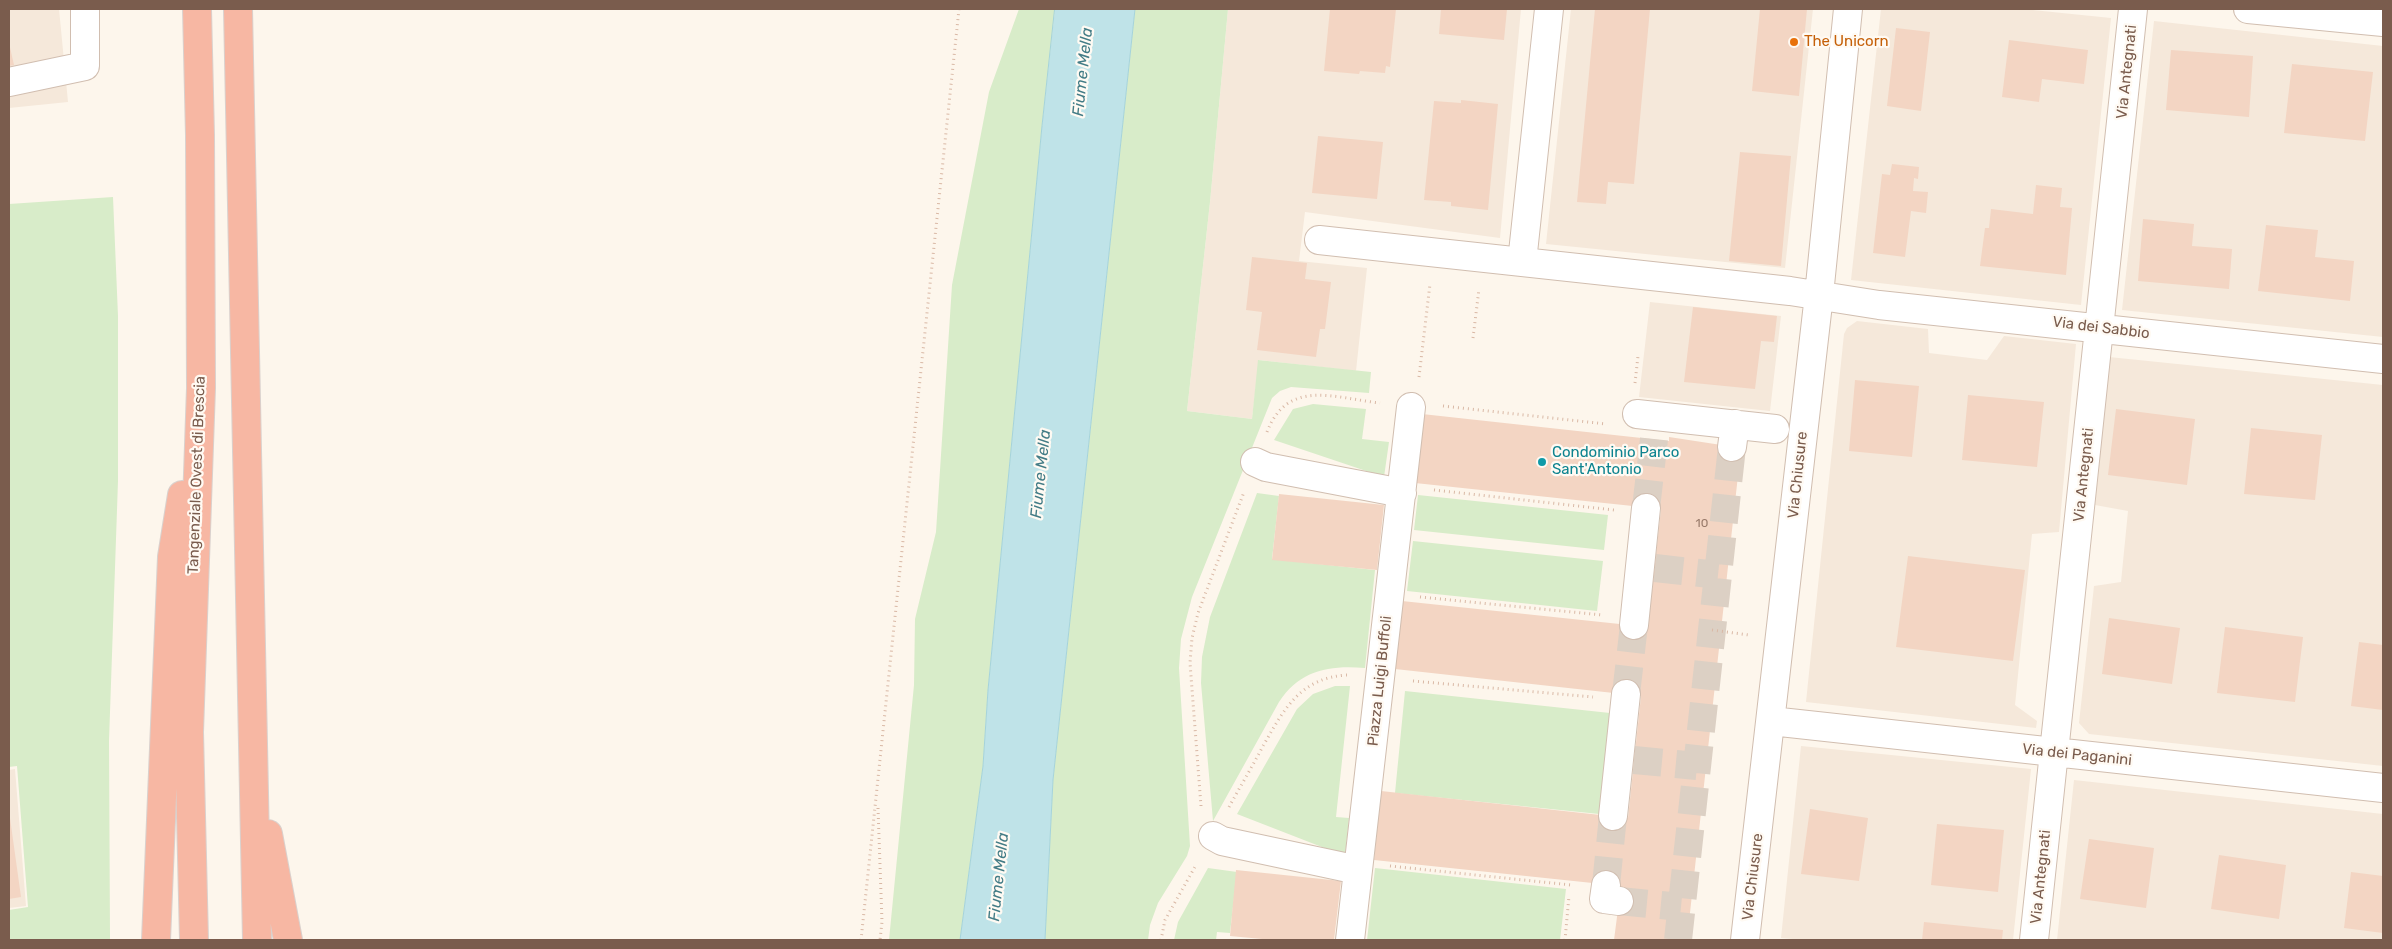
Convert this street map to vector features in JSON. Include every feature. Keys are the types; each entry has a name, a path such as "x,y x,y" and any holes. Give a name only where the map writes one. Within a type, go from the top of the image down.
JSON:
{"highway":[{"name":"Tangenziale Ovest di Brescia","path":"194,940 189,732 201,388 197,9"},
{"path":"238,9 244,370 255,764 257,940"},
{"path":"156,940 172,557 201,388"},
{"path":"255,764 288,940"}],"street":[{"path":"9,82 85,66 85,9"},
{"path":"1522,262 1549,9"},
{"name":"Via Chiusure","path":"1745,940 1819,295 1848,9"},
{"name":"Via Antegnati","path":"2034,940 2133,9"},
{"path":"2248,9 2383,22"},
{"name":"Via dei Sabbio","path":"1319,240 2383,359"},
{"name":"Piazza Luigi Buffoli","path":"1350,940 1402,490 1414,405"},
{"path":"1649,423 1733,435 1775,429"},
{"path":"1255,462 1284,470 1402,490"},
{"path":"1634,625 1648,567 1646,508"},
{"path":"1613,816 1627,759 1626,697"},
{"name":"Via dei Paganini","path":"1771,721 2383,788"},
{"path":"1212,836 1222,841 1358,866"}],"path":[{"path":"861,940 878,798 959,9"},
{"path":"1414,405 1430,280"},
{"path":"1473,338 1479,287"},
{"path":"1201,810 1190,663 1192,638 1198,613 1275,413 1296,398 1309,395 1623,426 1649,423"},
{"path":"1402,490 1614,510 1613,519"},
{"path":"1390,594 1602,616 1603,608"},
{"path":"1712,630 1754,636"},
{"path":"1161,940 1169,912 1292,700 1313,684 1325,678 1351,675 1626,697"},
{"path":"878,798 882,922 880,940"},
{"path":"1358,866 1571,885 1565,940"}],"shaded area":[{"path":"9,9 59,9 68,102 9,108"},
{"path":"1228,9 1521,9 1500,238 1305,212 1299,261 1367,268 1356,371 1259,360 1252,419 1187,411 1210,202"},
{"path":"1571,9 1813,9 1785,268 1546,244"},
{"path":"1881,9 2023,9 2111,18 2081,305 1851,280"},
{"path":"2154,21 2383,46 2383,337 2122,310"},
{"path":"1650,302 1781,316 1770,411 1639,397"},
{"path":"1857,321 1928,329 1929,353 1987,360 2004,336 2076,344 2059,532 2032,534 2015,705 2037,721 2036,728 1806,702 1844,334 1847,328"},
{"path":"2109,357 2383,385 2383,766 2089,734 2079,723 2094,586 2121,582 2128,511 2095,505"},
{"path":"1801,746 2031,769 2013,940 1804,940 1781,938"},
{"path":"15,769 26,906 9,908 9,770"},
{"path":"2074,780 2383,814 2383,940 2057,940"}],"green space":[{"path":"1019,9 1055,9 988,690 983,766 960,940 889,940 914,685 915,619 936,532 952,285 989,92"},
{"path":"1135,9 1228,9 1210,202 1187,411 1252,419 1258,360 1371,372 1369,393 1291,387 1280,391 1272,398 1192,597 1181,639 1179,668 1190,846 1187,856 1158,903 1150,925 1148,940 1045,940 1053,780"},
{"path":"113,197 118,316 118,481 109,741 110,940 9,940 9,910 28,907 17,766 9,767 9,204"},
{"path":"1313,404 1366,409 1362,439 1389,442 1384,477 1274,440 1293,409"},
{"path":"1257,493 1279,496 1272,559 1375,570 1365,668 1339,668 1316,672 1306,676 1287,691 1279,702 1213,821 1201,683 1202,657 1210,617"},
{"path":"1418,495 1608,515 1604,550 1414,530"},
{"path":"1413,541 1603,561 1597,611 1407,591"},
{"path":"1335,686 1350,686 1336,817 1349,818 1345,856 1237,814 1297,709 1313,694"},
{"path":"1405,691 1610,713 1599,814 1395,793"},
{"path":"1208,868 1237,872 1230,933 1217,932 1216,940 1174,940 1178,922"},
{"path":"1375,868 1566,889 1560,940 1367,940"}],"water":[{"name":"Fiume Mella","path":"1055,9 1135,9 1053,780 1045,940 960,940 983,766 988,690"}],"building":[{"path":"1330,9 1396,9 1390,67 1386,66 1385,73 1360,71 1359,74 1324,71"},
{"path":"1441,9 1507,9 1504,40 1439,34"},
{"path":"1595,9 1650,9 1634,184 1608,182 1606,204 1577,202"},
{"path":"1760,9 1807,9 1799,96 1752,91"},
{"path":"1896,28 1930,32 1921,111 1887,106"},
{"path":"2009,40 2088,50 2084,84 2042,79 2039,102 2002,97"},
{"path":"9,43 14,65 9,66"},
{"path":"2171,50 2253,56 2249,117 2166,110"},
{"path":"2292,64 2373,72 2365,141 2284,133"},
{"path":"1461,100 1498,104 1488,210 1451,206 1451,202 1424,200 1434,101 1461,103"},
{"path":"1318,136 1383,142 1377,199 1312,193"},
{"path":"1740,152 1791,156 1781,266 1729,261"},
{"path":"1892,164 1919,167 1918,179 1914,178 1913,191 1928,192 1926,213 1911,211 1905,257 1873,253 1882,174 1890,175"},
{"path":"2036,185 2062,188 2060,207 2072,208 2066,275 1980,266 1985,228 1989,228 1991,209 2033,214"},
{"path":"2143,219 2194,224 2192,246 2232,249 2229,289 2138,281"},
{"path":"2266,225 2318,230 2315,257 2354,261 2350,301 2258,291"},
{"path":"1252,257 1307,263 1305,279 1331,282 1325,329 1320,329 1316,357 1257,350 1262,312 1246,310"},
{"path":"1693,307 1777,316 1774,342 1761,341 1755,389 1684,382"},
{"path":"1855,380 1919,386 1912,457 1849,451"},
{"path":"1968,395 2044,402 2037,467 1962,460"},
{"path":"2116,409 2195,419 2187,485 2108,475"},
{"path":"1422,414 1669,441 1669,437 1741,448 1687,940 1614,940 1621,886 1374,860 1381,791 1628,818 1641,696 1395,669 1402,601 1648,627 1661,509 1415,483"},
{"path":"2251,428 2322,435 2315,500 2244,494"},
{"path":"1279,494 1384,505 1377,570 1272,560"},
{"path":"1908,556 2025,570 2013,661 1896,647"},
{"path":"2109,618 2180,628 2172,684 2102,674"},
{"path":"2225,627 2303,637 2295,702 2217,693"},
{"path":"2359,642 2383,645 2383,710 2351,706"},
{"path":"1810,809 1868,818 1859,881 1801,874"},
{"path":"9,811 21,897 9,899"},
{"path":"1937,824 2004,830 1998,892 1931,885"},
{"path":"2089,839 2154,848 2146,908 2080,899"},
{"path":"2219,855 2286,865 2279,919 2211,909"},
{"path":"1236,870 1341,881 1334,940 1273,940 1230,936"},
{"path":"2351,872 2383,876 2383,933 2344,928"},
{"path":"1924,922 2003,930 2002,940 1922,940"}],"tunnel":[{"path":"1646,508 1654,439"},
{"path":"1678,940 1732,447"},
{"path":"1655,568 1718,575"},
{"path":"1626,694 1634,625"},
{"path":"1634,760 1697,766"},
{"path":"1606,885 1613,816"},
{"path":"1619,901 1681,907"}],"place":[{"name":"The Unicorn","path":"1794,42"},
{"name":"Condominio Parco Sant'Antonio","path":"1542,462"}]}
